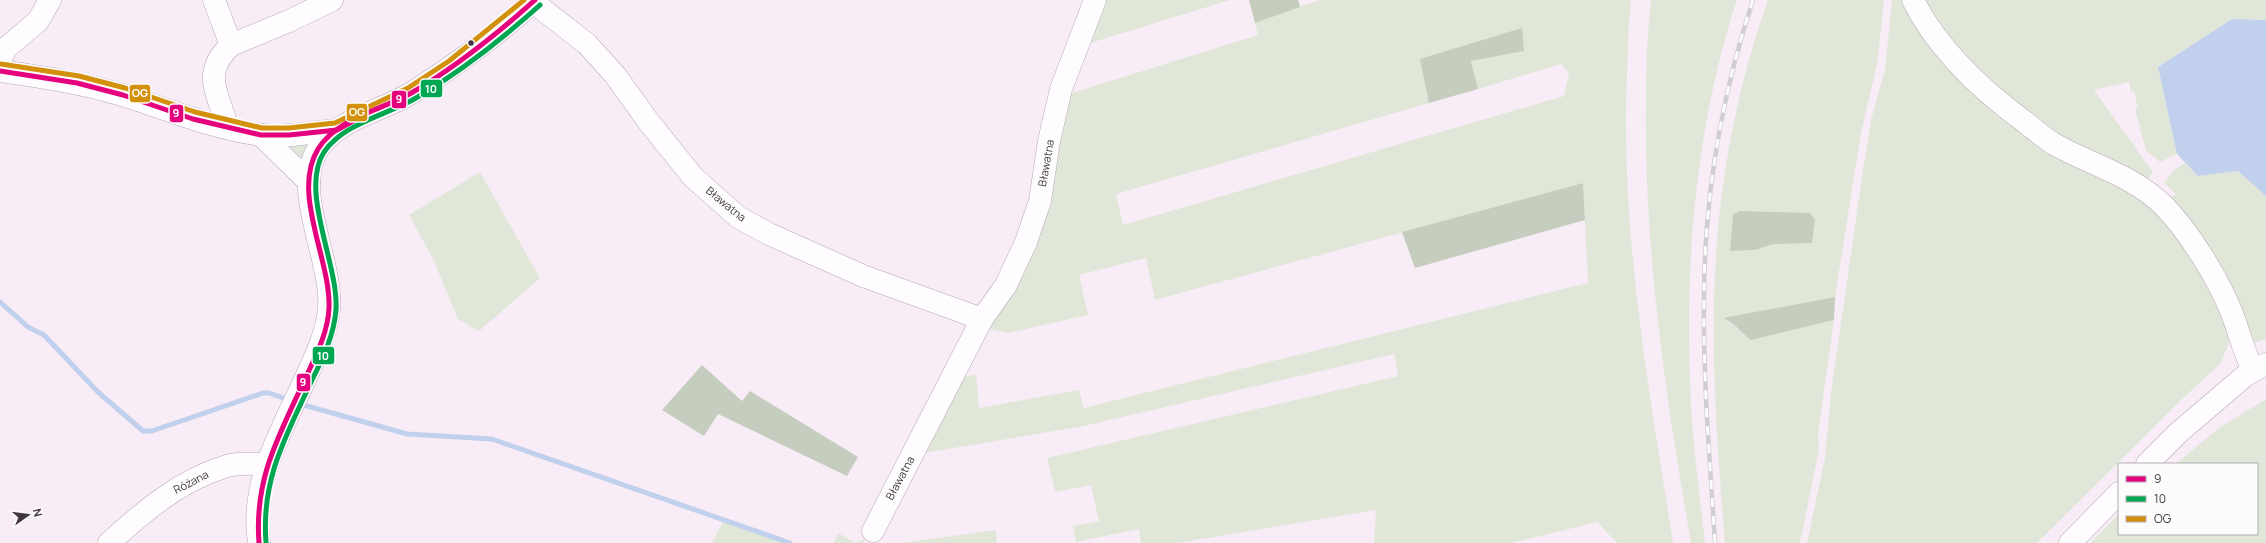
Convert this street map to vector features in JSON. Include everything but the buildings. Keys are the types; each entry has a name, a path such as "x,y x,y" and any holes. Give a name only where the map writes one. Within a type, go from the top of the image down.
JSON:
{"street":[{"path":"0,60 6,48 38,21 50,0"},
{"path":"214,0 231,45"},
{"path":"227,127 212,78 217,60 231,45 289,22 332,0"},
{"name":"Bławatna","path":"873,531 982,319 1006,285 1026,242 1040,201 1049,140 1061,89 1095,0"},
{"path":"1913,0 1920,14 1943,46 1963,69 2000,103 2053,144 2133,182 2164,207 2190,240 2219,285 2231,312 2243,349 2260,367 2178,433 2148,463"},
{"path":"259,543 257,509 267,464 319,348 329,309 326,270 308,189 309,170 315,155 326,140 337,130 411,94 453,67 501,30 534,1"},
{"name":"Bławatna","path":"534,1 587,44 615,76 648,121 693,177 738,217 769,234 863,276 982,319"},
{"path":"0,71 77,83 123,96 192,119 261,135 290,135 337,130"},
{"path":"261,135 309,182"},
{"name":"Różana","path":"109,543 136,518 180,485 225,466 267,464"},
{"path":"2070,543 2118,494"}],"shaded area":[{"path":"1100,0 1230,0 1087,44"},
{"path":"1319,0 1631,0 1628,38 1626,134 1632,252 1646,368 1673,543 1617,543 1597,522 1512,543 1374,543 1376,510 1177,543 1141,543 1139,529 1076,542 1073,526 1099,521 1091,485 1055,492 1047,458 1398,376 1394,354 1084,426 918,454 959,378 976,374 979,408 1079,390 1084,408 1588,283 1583,183 1155,300 1146,258 1079,275 1088,315 1008,333 984,328 1059,121 1072,93 1258,35 1255,23","holes":["1486,38 1523,51 1471,61 1478,89 1561,64 1569,73 1564,96 1123,225 1116,194 1429,103"]},
{"path":"1651,0 1737,0 1723,46 1712,93 1703,141 1692,238 1689,335 1690,383 1694,443 1705,543 1691,543 1673,434 1658,325 1646,160 1647,66"},
{"path":"1768,0 1884,0 1877,65 1861,133 1835,297 1724,318 1751,340 1834,320 1818,434 1819,450 1800,543 1725,543 1719,468 1714,355 1717,242 1729,150 1749,58","holes":["1733,215 1812,242 1774,244 1755,250 1731,251"]},
{"path":"1892,0 1909,0 1932,42 2150,202 2211,278 2230,330 2228,346 2220,364 2180,401 2037,543 1807,543 1825,458 1831,393 1862,177 1871,120 1885,70"},
{"path":"1918,0 2266,0 2266,20 2232,19 2158,67 2177,154 2160,162 2146,151 2135,109 2138,108 2134,91 2131,92 2129,82 2094,90 2153,172 2149,178 2133,177 2050,135 1997,96"},
{"path":"312,143 301,158 290,146"},
{"path":"2185,163 2198,176 2238,171 2266,196 2266,339 2253,343 2165,203 2176,194 2164,183 2173,171"},
{"path":"480,172 540,278 479,331 458,319 433,259 409,215"},
{"path":"2266,399 2266,543 2090,543 2118,515 2118,535 2258,535 2258,463 2177,463 2219,428"},
{"path":"723,522 784,543 712,543"},
{"path":"996,530 997,543 902,543"},
{"path":"838,533 855,543 834,543"},
{"path":"864,539 864,543 855,543"}],"green space":[{"path":"1249,0 1298,0 1300,7 1255,23"},
{"path":"1522,28 1524,51 1471,61 1478,89 1429,103 1420,59"},
{"path":"1583,183 1585,220 1415,268 1402,232"},
{"path":"1740,211 1810,213 1815,220 1812,243 1774,244 1755,250 1730,251 1733,214"},
{"path":"1835,297 1834,320 1751,340 1723,318"},
{"path":"702,365 742,401 750,391 858,457 847,476 718,414 704,436 662,410"}],"water":[{"path":"2232,19 2266,20 2266,196 2238,171 2198,176 2177,154 2158,67"}],"waterway":[{"path":"0,302 28,327 44,335 98,392 143,431 152,431 263,393 269,393 289,400"},
{"path":"300,404 407,434 492,439 790,543"}],"railway":[{"path":"1715,543 1707,422 1704,331 1707,225 1716,149 1723,111 1753,0"}],"transit line":[{"name":"OG","path":"1,64 79,76 125,88 195,112 262,128 289,128 335,123 408,88 449,61 524,0"},
{"name":"9","path":"259,543 258,520 260,498 270,458 324,336 328,317 328,289 310,206 309,186 311,166 318,149 337,129 362,115 413,92 429,82 491,37 535,0"},
{"name":"10","path":"266,542 265,519 267,498 277,458 293,420 324,355 335,319 335,292 318,207 316,187 317,168 324,152 333,142 354,127 405,104 448,77 495,43 540,5"},
{"name":"9","path":"0,71 77,83 123,95 193,119 261,135 289,135 337,130 353,121"}]}
